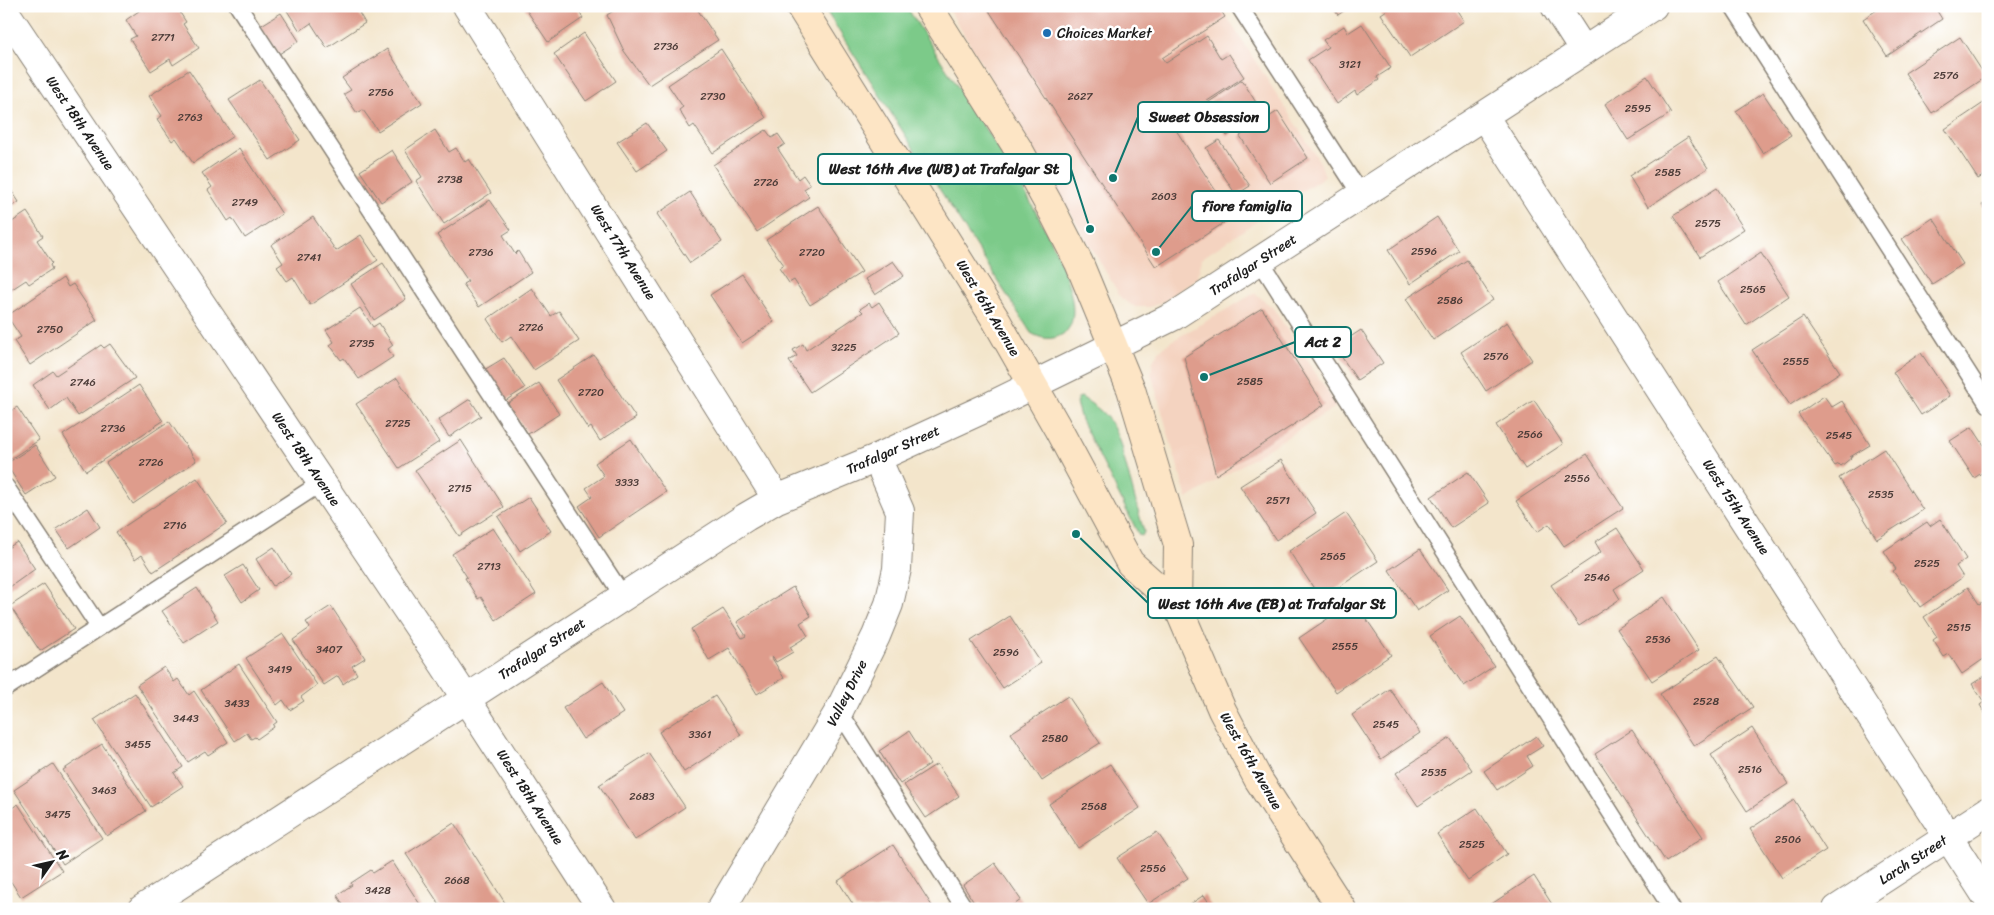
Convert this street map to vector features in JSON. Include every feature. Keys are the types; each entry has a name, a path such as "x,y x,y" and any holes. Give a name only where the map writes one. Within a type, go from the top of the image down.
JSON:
{"main road":[{"name":"West 16th Avenue","path":"800,6 996,320 1130,563 1177,606 1222,710 1258,779 1342,909"},
{"name":"West 16th Avenue","path":"928,6 1020,152 1054,212 1079,263 1131,389 1178,545 1177,606"}],"street":[{"name":"West 17th Avenue","path":"468,6 777,499"},
{"path":"1555,6 1584,51"},
{"name":"Trafalgar Street","path":"142,909 623,596 777,499 877,458 1174,316 1653,6"},
{"name":"West 18th Avenue","path":"6,12 466,699 602,909"},
{"name":"West 15th Avenue","path":"1484,116 1988,899"},
{"name":"Valley Drive","path":"722,909 839,711 876,636 888,604 897,569 900,512 877,458"},
{"name":"Larch Street","path":"1837,909 1988,811"}],"lane":[{"path":"238,6 623,596"},
{"path":"1239,6 1361,195"},
{"path":"1733,6 1988,404"},
{"path":"1260,261 1672,909"},
{"path":"6,688 321,483"},
{"path":"6,487 100,627"},
{"path":"839,711 965,909"}],"shaded area":[{"path":"947,6 1220,6 1320,162 1325,176 1202,258 1197,278 1164,301 1150,307 1135,307 1122,299"},
{"path":"1255,293 1273,308 1337,406 1187,499 1151,373 1153,361 1160,350 1170,342"}],"green space":[{"path":"823,6 906,6 1001,153 1042,222 1059,258 1070,291 1073,317 1063,334 1055,338 1047,338 1031,333"},
{"path":"1081,397 1095,406 1104,415 1112,425 1119,440 1144,532 1142,536 1139,535 1081,420 1076,403 1078,398"}],"building":[{"path":"146,6 172,6 174,10 177,8 186,22 183,24 199,48 173,65 170,59 151,71 130,39 136,36 126,20"},
{"path":"291,6 355,6 365,23 327,48 311,23 300,31 286,9"},
{"path":"527,6 575,6 583,18 548,42 525,8"},
{"path":"621,6 695,6 718,40 649,85 624,51 607,15"},
{"path":"986,6 1218,6 1225,17 1162,58 1166,63 1207,36 1221,59 1229,54 1244,77 1172,124 1233,217 1156,267"},
{"path":"1332,6 1351,6 1338,15"},
{"path":"1393,6 1454,6 1464,21 1410,57 1381,14"},
{"path":"1883,6 1934,6 1942,19 1887,56 1863,19"},
{"path":"281,13 299,41 279,54 260,26"},
{"path":"1362,24 1391,68 1377,77 1379,80 1357,95 1355,91 1337,104 1308,60 1328,47 1323,40 1344,26 1348,33"},
{"path":"584,33 616,81 586,101 554,54"},
{"path":"1960,37 1986,77 1932,113 1905,73"},
{"path":"387,49 422,103 378,131 363,110 357,113 344,94 351,90 342,78"},
{"path":"721,49 766,118 713,153 694,125 690,128 679,110 683,107 668,85"},
{"path":"189,70 233,136 193,163 176,138 172,141 157,119 162,116 149,96"},
{"path":"1647,76 1671,113 1628,140 1605,104"},
{"path":"260,80 300,140 270,160 229,100"},
{"path":"1242,80 1262,112 1227,136 1206,104"},
{"path":"1763,93 1791,135 1763,153 1736,111"},
{"path":"1988,100 1988,173 1978,179 1945,129"},
{"path":"1278,111 1308,158 1270,183 1240,136"},
{"path":"647,123 667,151 637,171 617,142"},
{"path":"435,130 449,152 456,148 465,162 469,159 491,193 444,224 416,181 422,177 405,150"},
{"path":"766,130 772,138 778,134 785,144 778,149 798,179 803,175 810,185 804,189 809,197 757,232 713,165"},
{"path":"1688,137 1708,168 1648,207 1629,176"},
{"path":"1219,140 1250,186 1236,195 1206,148"},
{"path":"239,148 282,214 245,238 232,218 228,221 208,190 212,187 202,173"},
{"path":"392,150 412,182 381,202 360,171"},
{"path":"6,182 19,202 6,210"},
{"path":"1717,188 1744,229 1700,257 1673,216"},
{"path":"690,192 722,242 690,263 657,214"},
{"path":"490,200 511,230 503,235 515,254 518,251 531,272 479,307 463,284 468,281 437,235"},
{"path":"1988,201 1988,214 1982,205"},
{"path":"818,206 862,272 810,305 794,280 789,283 779,268 784,265 766,240"},
{"path":"27,212 43,236 37,240 52,263 50,265 52,269 29,284 26,280 6,293 6,226"},
{"path":"313,217 336,251 361,235 378,260 310,305 293,277 287,281 277,267 283,263 271,245"},
{"path":"1437,217 1459,251 1410,284 1388,250"},
{"path":"1933,218 1963,264 1932,284 1902,239"},
{"path":"1761,253 1789,296 1746,325 1718,282"},
{"path":"1467,260 1493,300 1433,340 1406,299"},
{"path":"893,261 904,276 875,295 865,279"},
{"path":"383,263 406,299 374,320 351,284"},
{"path":"742,274 774,322 742,343 710,295"},
{"path":"63,278 68,287 73,284 97,320 30,365 14,341 21,337 7,316"},
{"path":"532,288 551,316 559,311 579,341 534,370 511,336 502,342 487,319"},
{"path":"879,302 899,333 810,392 789,361 797,356 793,350 803,344 806,350 863,312 860,309 869,303 872,307"},
{"path":"360,308 373,327 379,323 393,345 388,349 393,357 359,379 344,358 341,360 330,345 334,342 326,330"},
{"path":"1262,308 1324,405 1216,475 1184,357"},
{"path":"1803,317 1840,372 1790,405 1752,350"},
{"path":"1507,322 1532,360 1486,391 1461,352"},
{"path":"1361,330 1383,363 1357,380 1335,347"},
{"path":"110,344 135,378 78,416 66,398 50,410 33,385 53,371 56,375 101,345 104,348"},
{"path":"1921,353 1950,396 1921,415 1893,372"},
{"path":"594,355 636,418 600,441 591,427 588,429 556,380"},
{"path":"504,358 525,388 505,401 484,370"},
{"path":"397,378 439,442 399,468 356,404"},
{"path":"539,383 559,414 528,434 508,403"},
{"path":"139,385 163,421 86,471 63,435"},
{"path":"1824,396 1832,407 1842,401 1870,445 1850,457 1841,466 1839,464 1835,466 1798,414"},
{"path":"470,399 481,416 449,437 438,420"},
{"path":"1534,400 1563,444 1525,469 1496,425"},
{"path":"17,407 39,440 6,462 6,414"},
{"path":"169,421 196,461 133,504 106,463"},
{"path":"1972,427 1988,451 1988,469 1974,478 1950,441"},
{"path":"631,439 666,492 599,537 579,506 592,497 586,488 604,476 595,463"},
{"path":"461,440 504,507 459,536 415,470"},
{"path":"35,445 55,476 26,495 6,464"},
{"path":"1884,449 1923,510 1877,539 1839,478"},
{"path":"1587,454 1623,508 1564,546 1549,524 1537,532 1516,501"},
{"path":"1281,460 1316,513 1276,540 1240,486"},
{"path":"1468,472 1489,503 1451,528 1431,497"},
{"path":"197,478 227,523 153,572 142,555 135,560 116,532"},
{"path":"529,497 551,531 520,551 498,517"},
{"path":"88,508 100,527 69,548 56,529"},
{"path":"1346,513 1378,561 1321,599 1289,551"},
{"path":"1940,519 1966,559 1956,566 1963,577 1920,607 1893,571 1896,569 1884,551 1927,522 1930,526"},
{"path":"493,528 536,594 496,620 481,597 478,599 452,554"},
{"path":"1617,528 1644,569 1614,589 1620,599 1579,626 1551,585 1601,552 1595,542"},
{"path":"17,542 35,569 7,589 6,549"},
{"path":"274,547 291,574 273,586 256,559"},
{"path":"1420,549 1448,590 1417,611 1389,570"},
{"path":"243,565 259,590 242,602 225,576"},
{"path":"44,584 74,629 40,651 10,606"},
{"path":"793,587 811,616 800,623 808,636 790,647 793,652 776,662 772,658 784,678 757,694 729,648 709,660 691,629 723,609 742,638 746,636 737,622"},
{"path":"1968,587 1979,604 1988,599 1988,656 1962,674 1949,654 1944,657 1933,640 1937,637 1924,617"},
{"path":"197,588 218,621 184,643 162,611"},
{"path":"1664,597 1699,650 1652,681 1617,629"},
{"path":"1354,601 1391,655 1336,692 1299,638"},
{"path":"331,606 365,658 352,666 357,674 343,684 338,676 324,685 293,640 310,628 306,622"},
{"path":"1010,616 1041,663 1003,688 971,641"},
{"path":"1460,616 1494,666 1464,686 1430,636"},
{"path":"283,634 317,685 301,697 304,701 290,710 283,700 277,705 246,658"},
{"path":"1718,656 1753,707 1694,746 1660,694"},
{"path":"239,664 277,722 273,725 274,727 257,739 255,737 251,739 247,733 235,741 201,690"},
{"path":"164,667 174,682 178,679 189,695 194,691 228,742 208,755 205,751 188,762 137,685"},
{"path":"1988,674 1988,718 1980,705 1984,702 1972,684"},
{"path":"603,682 623,713 583,739 563,708"},
{"path":"1390,689 1420,733 1381,759 1352,715"},
{"path":"135,693 183,767 174,773 183,786 151,807 94,720"},
{"path":"715,696 741,735 684,772 659,732"},
{"path":"1068,696 1100,743 1042,781 1011,733"},
{"path":"1752,728 1788,784 1747,811 1711,755"},
{"path":"1632,730 1703,837 1666,862 1595,754"},
{"path":"909,731 930,764 900,784 879,751"},
{"path":"1536,736 1543,746 1527,756 1533,766 1497,790 1484,771"},
{"path":"1450,738 1472,770 1418,806 1396,773"},
{"path":"102,744 146,811 107,836 63,770"},
{"path":"649,753 685,807 635,840 599,785"},
{"path":"53,764 102,838 63,864 14,790"},
{"path":"937,764 959,796 926,818 904,785"},
{"path":"1110,764 1140,808 1078,848 1049,804"},
{"path":"1794,800 1826,850 1782,878 1750,829"},
{"path":"18,804 62,871 21,897 6,874 6,812"},
{"path":"1477,808 1507,854 1468,881 1437,834"},
{"path":"454,823 509,909 439,909 441,907 406,854"},
{"path":"1157,832 1188,878 1148,904 1117,858"},
{"path":"893,845 934,909 856,909 838,881"},
{"path":"392,861 423,909 346,909 337,895 371,870 373,873"},
{"path":"995,863 1021,900 1008,909 984,909 980,903 976,906 963,885"},
{"path":"1534,876 1555,909 1484,909"},
{"path":"1204,895 1213,909 1183,909"}],"place":[{"name":"Choices Market","path":"1047,33"},
{"name":"Sweet Obsession","path":"1113,178"},
{"name":"West 16th Ave (WB) at Trafalgar St","path":"1090,229"},
{"name":"fiore famiglia","path":"1156,252"},
{"name":"Act 2","path":"1204,377"},
{"name":"West 16th Ave (EB) at Trafalgar St","path":"1076,534"}]}
